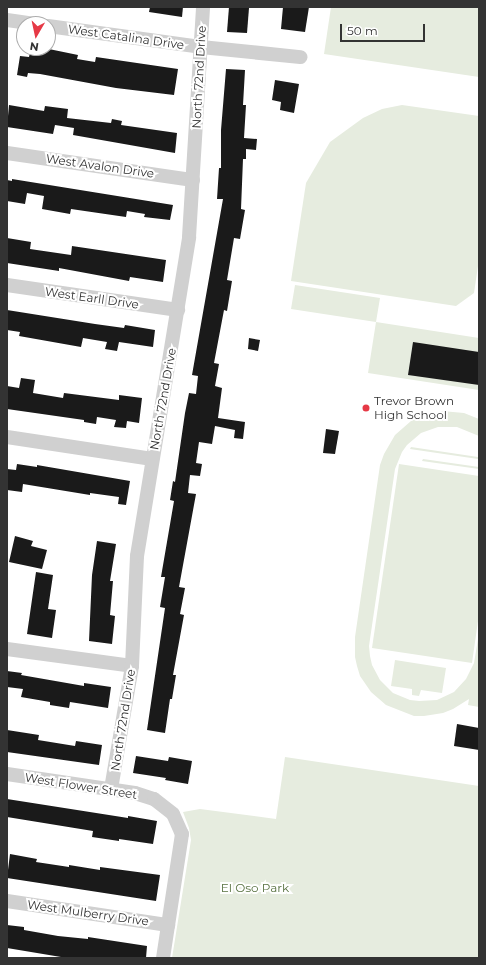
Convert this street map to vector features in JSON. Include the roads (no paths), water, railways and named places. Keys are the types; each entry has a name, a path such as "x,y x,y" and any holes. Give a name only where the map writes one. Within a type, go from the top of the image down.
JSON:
{"street":[{"name":"North 72nd Drive","path":"111,789 132,666 137,556 189,237 203,7"},
{"name":"West Catalina Drive","path":"56,27 201,47 300,57"},
{"name":"West Avalon Drive","path":"7,153 193,180"},
{"name":"West Earll Drive","path":"7,285 178,310"},
{"path":"7,437 152,459"},
{"path":"7,649 132,666"},
{"name":"West Flower Street","path":"7,774 135,793 154,800 173,814 182,834 163,958"},
{"name":"West Mulberry Drive","path":"7,901 168,925"}],"place":[{"name":"Trevor Brown High School","path":"366,408"}],"park label":[{"name":"El Oso Park","path":"255,888"}]}
